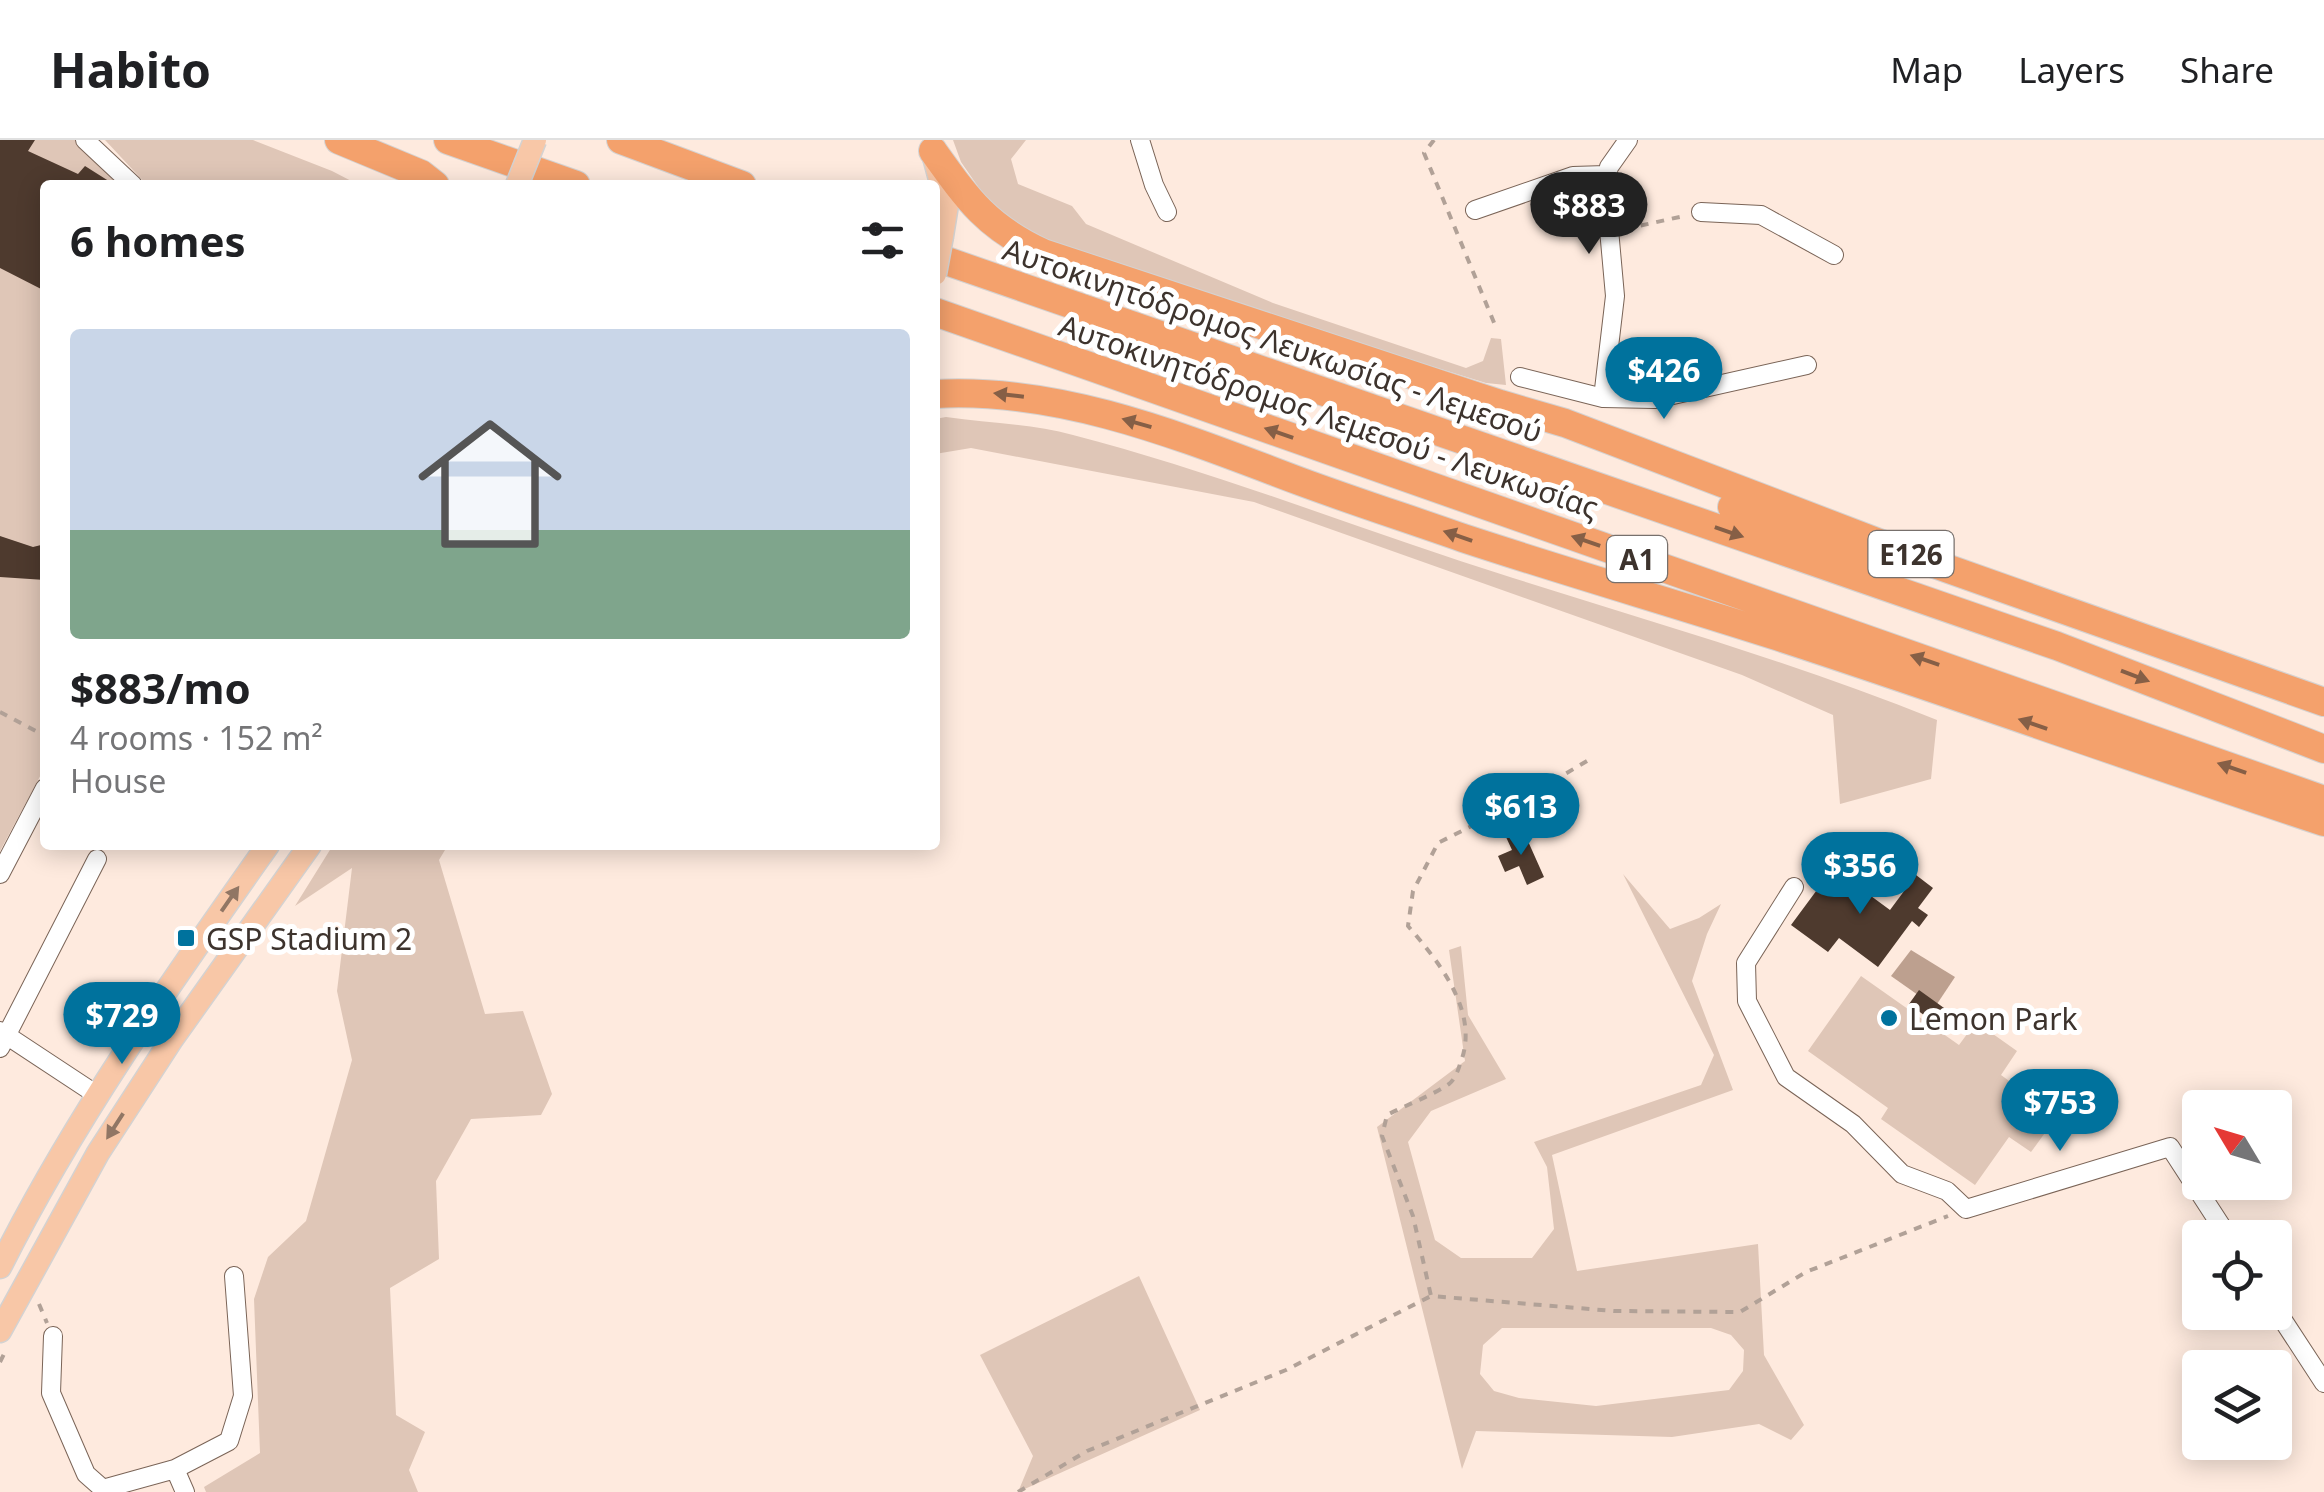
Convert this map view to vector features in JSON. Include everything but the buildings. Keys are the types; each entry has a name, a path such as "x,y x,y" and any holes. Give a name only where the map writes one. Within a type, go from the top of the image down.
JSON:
{"highway":[{"path":"340,140 429,180"},
{"path":"448,140 562,180"},
{"path":"621,140 729,180"},
{"path":"930,146 983,216 1000,231 1043,253 1500,404 1762,520 1948,589 2324,716"},
{"name":"Αυτοκινητόδρομος Λευκωσίας - Λεμεσού","path":"940,247 2057,646 2324,749"},
{"name":"Αυτοκινητόδρομος Λεμεσού - Λευκωσίας","path":"940,314 2324,800"},
{"path":"940,394 976,392 1031,398 1174,434 1327,492 1546,566 1773,635 2324,822"},
{"name":"E126","path":"1500,404 1565,422 1929,562 2324,702"},
{"path":"1948,589 2057,646"}],"main road":[{"path":"519,180 535,140"},
{"path":"930,146 940,180"},
{"path":"940,181 947,205 940,242"},
{"path":"0,1267 97,1095 264,850"},
{"path":"0,1330 98,1153 306,850"}],"street":[{"path":"85,140 128,180"},
{"path":"1140,140 1154,185 1168,212"},
{"path":"1603,398 1615,296 1606,176 1628,140"},
{"path":"1475,210 1573,176 1606,176"},
{"path":"1700,212 1761,215 1834,255"},
{"path":"1520,377 1603,398 1655,400 1807,364"},
{"path":"0,874 40,798"},
{"path":"97,1095 2,1038 98,859"},
{"path":"1794,887 1746,963 1747,1002 1786,1078 1853,1124 1902,1174 1947,1190 1966,1209 2170,1148 2217,1220"},
{"path":"53,1336 51,1393 86,1474 104,1489 175,1469 230,1441 243,1396 234,1276"},
{"path":"2289,1330 2324,1383"},
{"path":"175,1469 185,1492"}],"path":[{"path":"1434,140 1424,153 1495,325"},
{"path":"1610,232 1700,212"},
{"path":"0,712 40,733"},
{"path":"1431,1296 1413,1216 1382,1136 1386,1115 1453,1082 1463,1058 1466,1035 1462,1010 1450,983 1408,926 1414,892 1438,843 1587,761"},
{"path":"1018,1492 1087,1451 1286,1370 1431,1296 1614,1311 1740,1312 1806,1272 1966,1209"},
{"path":"28,1276 53,1336"}],"shaded area":[{"path":"0,140 90,140 131,180 40,180 40,776 0,851"},
{"path":"105,140 253,140 349,180 142,180"},
{"path":"953,140 1026,140 1011,159 1018,184 1072,206 1086,224 1273,303 1466,368 1483,361 1491,338 1501,339 1506,385 1486,383 1066,253 997,214 961,162"},
{"path":"940,418 1042,428 1129,450 1780,662 1885,700 1937,720 1931,779 1840,804 1833,715 1742,675 1254,502 971,448 940,453"},
{"path":"330,850 445,850 439,860 485,1014 523,1011 552,1094 541,1115 471,1119 436,1181 439,1259 390,1288 396,1415 425,1432 409,1470 418,1492 206,1492 204,1487 260,1453 254,1299 268,1257 306,1221 352,1060 337,991 352,868 295,906"},
{"path":"1623,874 1670,929 1721,904 1692,981 1733,1090 1552,1155 1577,1271 1758,1244 1764,1355 1804,1425 1791,1440 1759,1424 1672,1437 1476,1431 1462,1469 1377,1127 1465,1061 1449,950 1461,946 1468,1015 1506,1079 1431,1111 1408,1142 1435,1240 1461,1258 1532,1258 1554,1229 1547,1167 1534,1142 1701,1085 1714,1055","holes":["1502,1328 1711,1328 1731,1335 1744,1350 1743,1371 1729,1390 1596,1406 1519,1398 1494,1391 1480,1374 1483,1345"]},
{"path":"1911,950 1955,977 1935,1007 1891,976"},
{"path":"1861,976 1959,1045 1976,1022 2017,1051 2001,1075 2016,1086 2014,1090 2055,1119 2031,1152 2009,1137 1975,1185 1881,1119 1888,1108 1808,1051"},
{"path":"1139,1276 1200,1410 1018,1492 1033,1456 980,1355"}],"place":[{"name":"GSP Stadium 2","path":"186,938"},
{"name":"Lemon Park","path":"1889,1018"}]}
